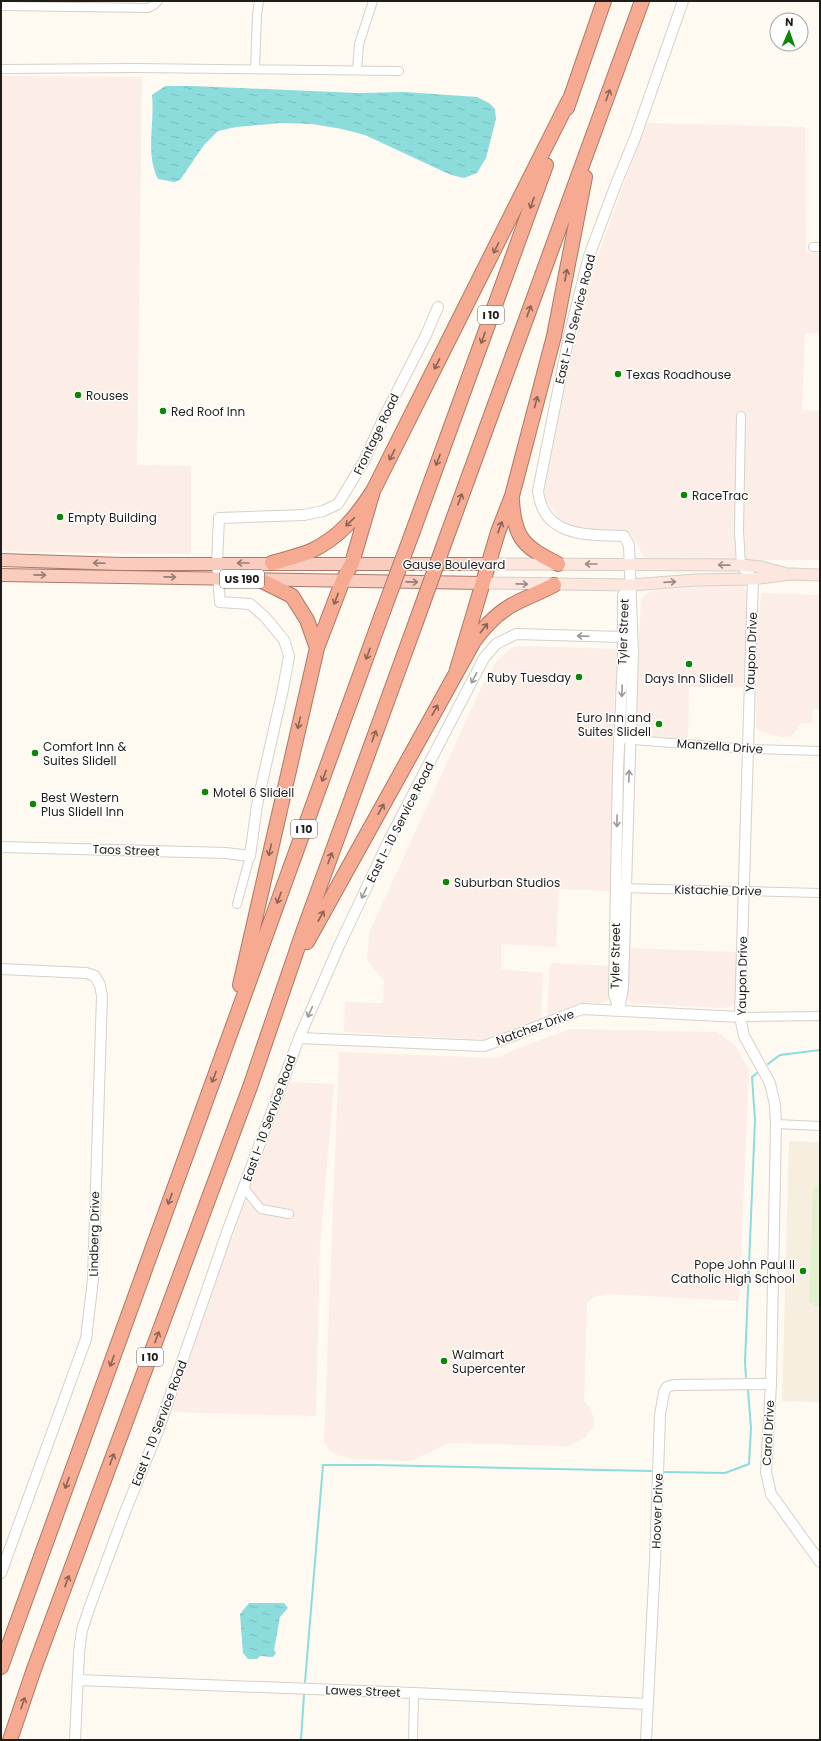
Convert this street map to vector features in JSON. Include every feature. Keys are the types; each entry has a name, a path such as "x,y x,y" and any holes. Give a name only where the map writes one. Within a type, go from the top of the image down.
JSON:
{"highway":[{"name":"I 10","path":"1,1666 604,1"},
{"name":"I 10","path":"10,1740 34,1669 250,1087 289,974 447,536 642,1"},
{"path":"272,563 310,551 334,538 358,515 374,491 569,100"},
{"path":"456,673 498,532 512,496 554,336 594,132"},
{"path":"228,1040 317,648 343,580 352,563 374,491"},
{"path":"512,496 513,517 518,534 532,550 558,564"},
{"path":"258,579 292,596 307,620 317,648"},
{"path":"289,974 474,641 488,623 514,604 539,594 554,585"}],"main road":[{"name":"Gause Boulevard","path":"1,560 117,564 352,563 740,565 790,574"},
{"name":"Gause Boulevard","path":"1,576 117,576 554,585 631,585 695,580 753,579 790,574 820,575"}],"street":[{"path":"1,6 148,8 154,6 158,1"},
{"path":"255,69 257,15 260,1"},
{"path":"357,70 359,44 373,1"},
{"name":"East I- 10 Service Road","path":"631,585 629,545 624,536 578,534 559,526 548,518 541,507 538,491 569,336 589,256 634,138 683,1"},
{"path":"1,69 255,69 399,71"},
{"name":"Frontage Road","path":"250,856 257,805 289,656 284,640 265,616 250,604 220,602 217,563 219,518 304,515 323,511 338,504 364,461 385,414 426,335 438,307"},
{"path":"741,416 739,531 740,565 753,579"},
{"path":"117,564 117,576"},
{"name":"Yaupon Drive","path":"753,579 740,1017 744,1036 770,1083 775,1105 776,1124 771,1384"},
{"name":"Tyler Street","path":"621,888 620,739 623,658 623,595 631,585"},
{"name":"Tyler Street","path":"619,1011 614,994 630,740 633,654 631,585"},
{"name":"East I- 10 Service Road","path":"75,1740 79,1653 82,1630 90,1606 125,1512 158,1431 243,1187 299,1038 339,946 386,847 484,658 496,644 516,634 622,638"},
{"name":"Manzella Drive","path":"620,739 749,749 820,751"},
{"name":"Taos Street","path":"1,847 226,853 250,856"},
{"path":"237,904 250,856"},
{"name":"Kistachie Drive","path":"621,888 820,893"},
{"name":"Lindberg Drive","path":"1,969 86,973 95,976 100,985 102,996 93,1279 86,1339 1,1573"},
{"name":"Natchez Drive","path":"299,1038 484,1046 582,1009 740,1017 820,1016"},
{"path":"776,1124 820,1126"},
{"path":"243,1187 262,1209 289,1214"},
{"name":"Carol Drive","path":"771,1384 766,1472 771,1494 820,1562"},
{"name":"Hoover Drive","path":"646,1740 660,1415 664,1392 667,1387 674,1385 771,1384"},
{"name":"Lawes Street","path":"78,1680 648,1704"},
{"path":"413,1740 414,1693"}],"shaded area":[{"path":"1,76 142,77 137,465 191,466 191,554 24,552 1,550"},
{"path":"646,123 805,127 806,252 820,253 820,333 805,333 802,410 820,411 820,560 653,561 645,558 630,533 590,530 575,527 564,522 557,516 545,500 544,481 578,328 595,264"},
{"path":"741,583 747,592 747,639 743,687 689,687 688,738 634,737 641,599 650,591"},
{"path":"761,593 820,595 820,709 813,709 812,723 801,723 791,737 780,737 758,730 756,725 757,642"},
{"path":"528,646 618,649 618,684 614,697 610,891 559,889 556,947 501,944 501,969 543,973 541,1020 488,1040 344,1032 345,1002 383,1003 384,981 367,960 369,933 482,686 496,662 508,651 514,647"},
{"path":"627,948 737,952 735,1003 730,1007 721,1008 631,1003 626,998"},
{"path":"550,963 610,966 610,996 608,1000 600,1004 590,1002 582,1004 547,1016"},
{"path":"571,1029 717,1032 734,1044 749,1070 739,1301 608,1294 594,1297 587,1303 584,1400 591,1410 594,1418 593,1427 585,1438 568,1446 448,1443 411,1461 358,1459 339,1456 330,1451 324,1442 339,1052 498,1058 516,1049"},
{"path":"290,1082 334,1084 320,1245 316,1416 172,1412 210,1295"},
{"name":"Pope John Paul II Catholic High School","path":"789,1141 820,1142 820,1402 782,1401"}],"green space":[{"path":"818,1184 820,1184 820,1306 814,1306 814,1303 809,1303 813,1187 818,1187"}],"water":[{"path":"165,86 358,93 405,92 477,97 489,103 495,109 496,119 486,158 477,173 464,178 451,175 365,135 342,129 312,124 281,123 236,127 218,131 204,145 180,180 174,182 158,179 154,169 151,149 153,106 152,95"},
{"path":"249,1603 284,1603 288,1608 280,1617 274,1650 276,1653 273,1657 260,1656 257,1659 248,1659 243,1653 240,1614"}],"waterway":[{"path":"768,1064 780,1055 820,1050"},
{"path":"746,1377 745,1362 755,1120 752,1077 757,1073"},
{"path":"665,1472 725,1473 749,1464 751,1428 748,1390"},
{"path":"305,1682 323,1465 652,1471"},
{"path":"301,1740 304,1695"}],"place":[{"name":"Texas Roadhouse","path":"618,374"},
{"name":"Rouses","path":"78,395"},
{"name":"Red Roof Inn","path":"163,411"},
{"name":"RaceTrac","path":"684,495"},
{"name":"Empty Building","path":"60,517"},
{"name":"Days Inn Slidell","path":"689,664"},
{"name":"Ruby Tuesday","path":"579,677"},
{"name":"Euro Inn and Suites Slidell","path":"659,724"},
{"name":"Comfort Inn & Suites Slidell","path":"35,753"},
{"name":"Motel 6 Slidell","path":"205,792"},
{"name":"Best Western Plus Slidell Inn","path":"33,804"},
{"name":"Suburban Studios","path":"446,882"},
{"name":"Pope John Paul II Catholic High School","path":"803,1271"},
{"name":"Walmart Supercenter","path":"444,1361"}]}
